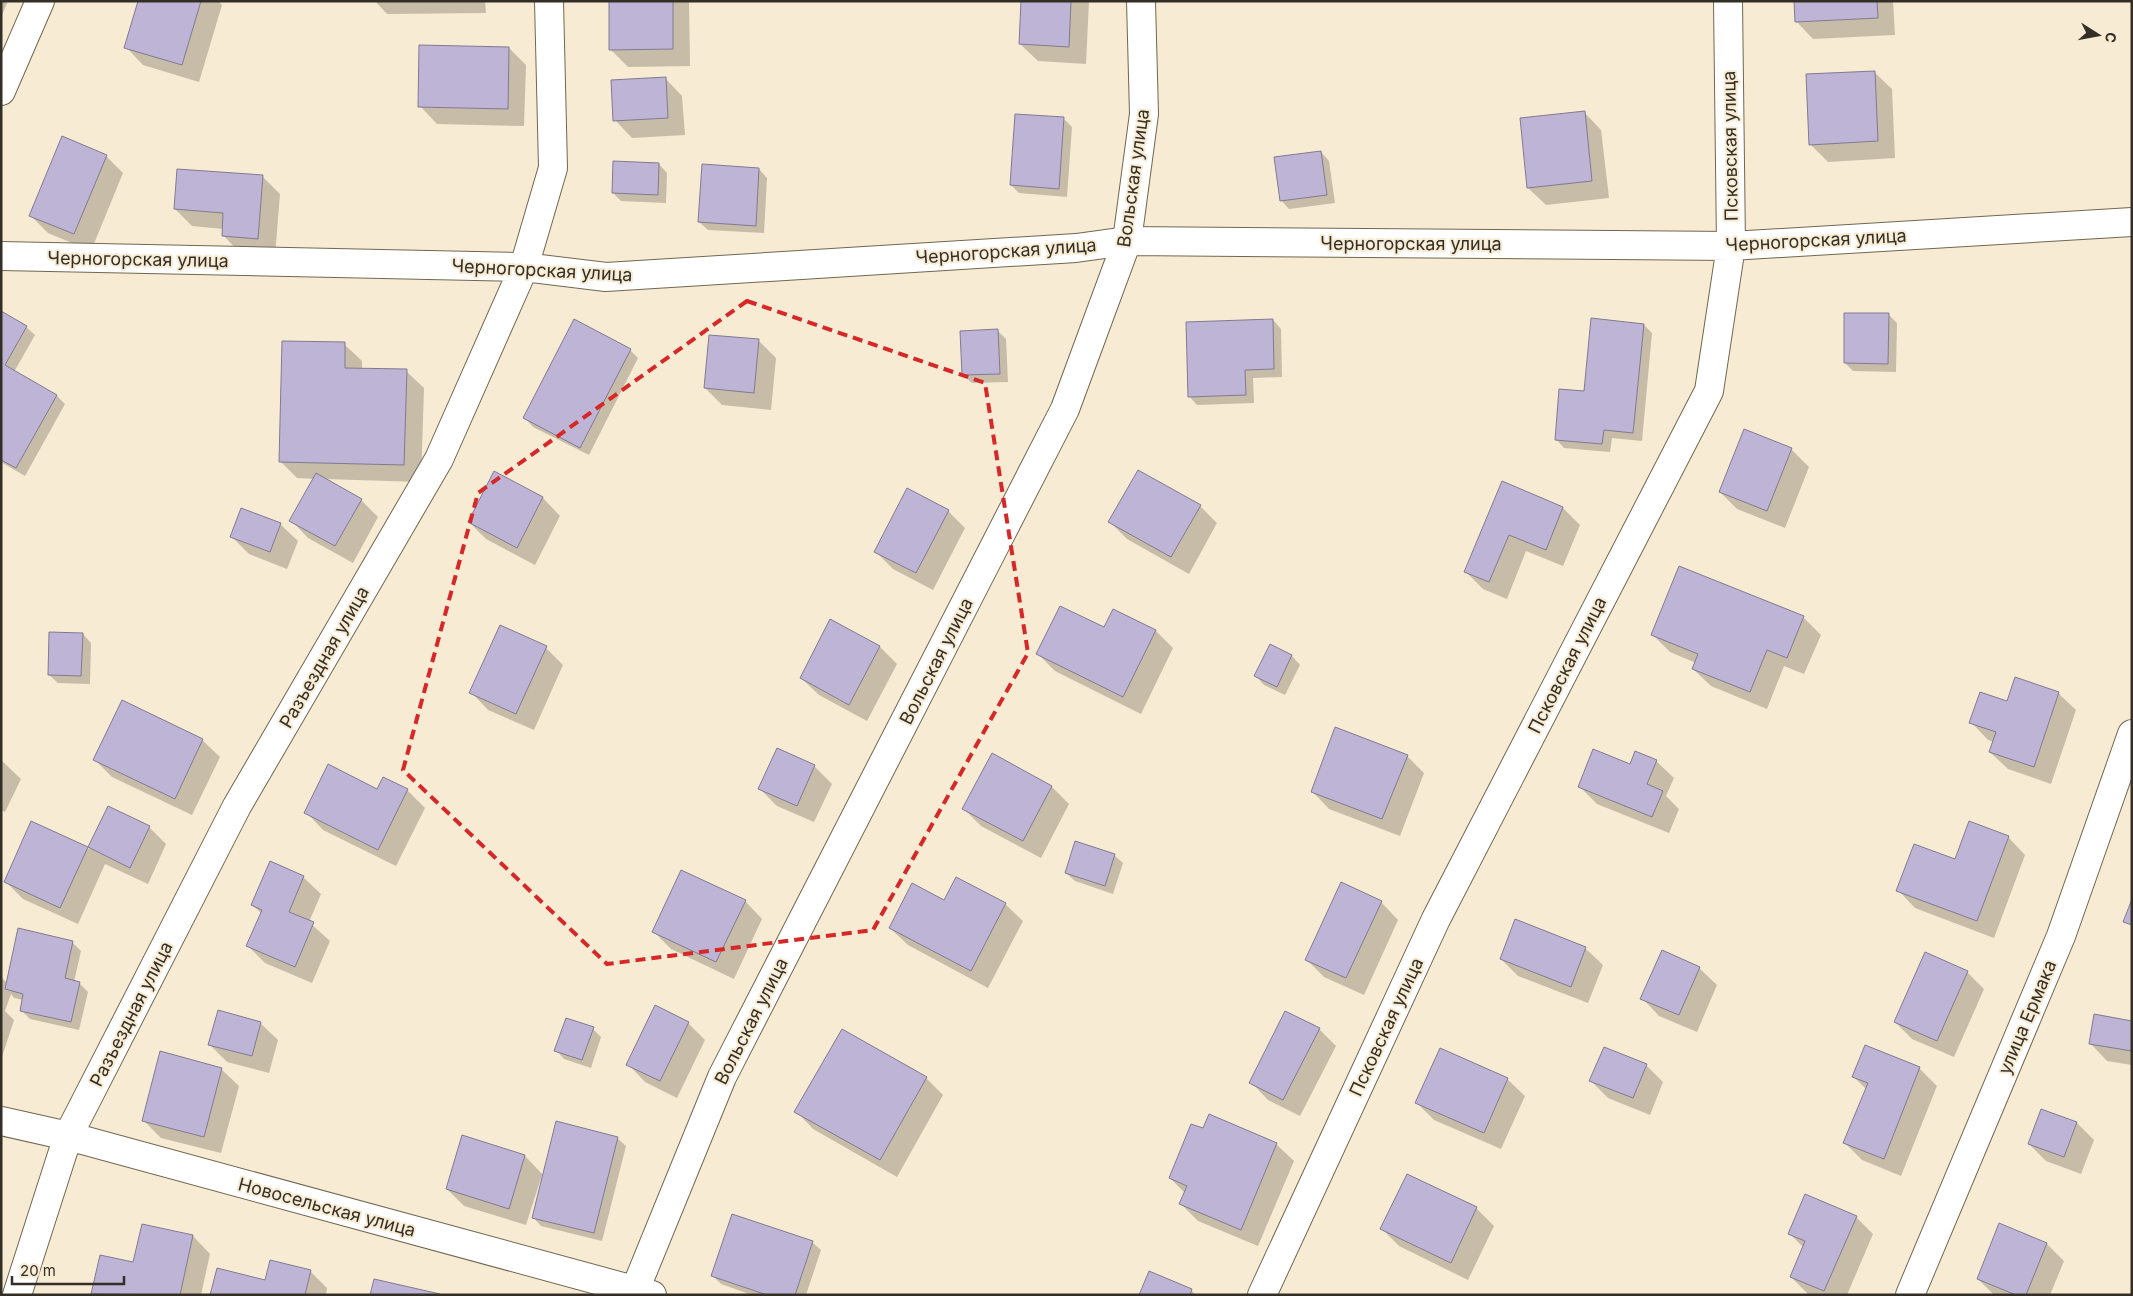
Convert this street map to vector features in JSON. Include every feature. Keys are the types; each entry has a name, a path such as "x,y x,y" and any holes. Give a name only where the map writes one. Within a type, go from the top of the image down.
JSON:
{"street":[{"path":"1,91 40,1"},
{"name":"Разъездная улица","path":"17,1295 68,1136 237,806 439,459 524,267 553,168 549,1"},
{"name":"Вольская улица","path":"640,1293 722,1077 1066,409 1128,241 1144,114 1141,1"},
{"name":"Псковская улица","path":"1262,1295 1436,919 1709,391 1731,246 1728,1"},
{"name":"Черногорская улица","path":"1,256 524,267 606,276 1076,248 1128,241 1731,246 2132,222"},
{"name":"улица Ермака","path":"1910,1295 2061,936 2132,734"},
{"name":"Новосельская улица","path":"1,1121 68,1136 640,1293"}],"highlighted area":[{"path":"747,301 985,383 1028,653 873,930 607,964 403,770 478,493"}],"building":[{"path":"138,1 201,1 182,65 124,48"},
{"path":"609,1 673,1 673,49 609,50"},
{"path":"1021,1 1071,1 1069,47 1019,44"},
{"path":"1794,1 1877,1 1878,18 1795,22"},
{"path":"419,45 509,47 508,109 418,107"},
{"path":"1875,71 1878,141 1809,145 1806,74"},
{"path":"666,77 668,118 613,121 611,80"},
{"path":"1585,111 1592,181 1527,188 1520,118"},
{"path":"1015,114 1064,117 1059,189 1010,185"},
{"path":"62,136 107,155 74,234 29,216"},
{"path":"1321,151 1327,195 1280,201 1274,157"},
{"path":"613,161 659,163 658,195 612,193"},
{"path":"702,164 759,168 756,226 698,222"},
{"path":"177,169 263,175 258,239 222,236 223,213 174,209"},
{"path":"1,311 27,326 5,365 57,395 16,468 1,460"},
{"path":"1844,313 1889,313 1888,364 1844,363"},
{"path":"1591,318 1644,324 1633,433 1604,430 1602,444 1555,440 1559,389 1584,391"},
{"path":"574,319 631,349 580,448 523,418"},
{"path":"1273,319 1274,369 1245,370 1246,395 1188,397 1186,322"},
{"path":"998,329 1000,374 962,375 960,331"},
{"path":"709,335 759,339 754,393 704,388"},
{"path":"282,341 345,342 345,368 407,369 404,465 279,462"},
{"path":"1744,429 1792,448 1767,511 1719,492"},
{"path":"1138,470 1201,505 1171,557 1108,522"},
{"path":"494,471 543,497 517,548 468,522"},
{"path":"316,473 362,499 335,546 289,521"},
{"path":"1502,481 1563,507 1546,550 1509,535 1489,582 1464,572"},
{"path":"907,488 949,510 916,573 874,552"},
{"path":"241,508 281,523 270,552 230,537"},
{"path":"1679,566 1804,616 1787,658 1767,650 1750,692 1692,669 1698,654 1651,635"},
{"path":"1060,606 1104,627 1113,609 1156,630 1123,697 1036,654"},
{"path":"830,619 880,646 849,705 800,678"},
{"path":"500,625 547,646 516,714 469,693"},
{"path":"49,632 83,633 81,676 48,675"},
{"path":"1270,644 1292,655 1277,687 1254,676"},
{"path":"2015,677 2059,692 2034,767 1989,752 1996,732 1969,723 1980,692 2007,701"},
{"path":"122,700 203,739 175,799 93,760"},
{"path":"1335,727 1408,755 1382,819 1311,792"},
{"path":"777,748 815,765 797,806 758,789"},
{"path":"1593,749 1630,764 1635,751 1657,760 1647,784 1663,791 1652,817 1578,787"},
{"path":"992,753 1052,786 1023,841 962,809"},
{"path":"328,764 377,789 383,777 408,789 378,850 304,813"},
{"path":"108,806 150,826 130,868 88,847"},
{"path":"31,821 88,847 60,908 4,882"},
{"path":"1969,821 2009,836 1977,921 1896,891 1914,844 1955,859"},
{"path":"1075,841 1115,854 1105,886 1065,873"},
{"path":"270,861 304,876 289,912 314,922 295,967 246,946 262,910 251,905"},
{"path":"681,870 746,900 716,962 652,932"},
{"path":"956,877 1006,903 971,971 889,928 912,883 944,900"},
{"path":"1341,882 1382,901 1346,978 1305,960"},
{"path":"2132,899 2132,925 2123,922"},
{"path":"1515,919 1586,947 1571,987 1500,959"},
{"path":"18,928 73,941 65,978 80,982 71,1022 20,1011 23,994 5,989"},
{"path":"1662,950 1700,967 1679,1015 1640,999"},
{"path":"1925,952 1968,971 1937,1041 1894,1022"},
{"path":"655,1005 689,1022 660,1081 626,1065"},
{"path":"218,1010 261,1022 252,1056 208,1045"},
{"path":"1285,1011 1320,1028 1283,1100 1249,1083"},
{"path":"2094,1014 2132,1021 2132,1051 2089,1044"},
{"path":"566,1018 594,1027 582,1060 554,1051"},
{"path":"842,1029 927,1077 880,1160 794,1112"},
{"path":"1865,1045 1920,1067 1884,1159 1843,1143 1868,1083 1852,1077"},
{"path":"1604,1047 1647,1064 1633,1098 1589,1081"},
{"path":"1440,1048 1508,1078 1484,1133 1415,1103"},
{"path":"160,1051 222,1068 204,1137 142,1121"},
{"path":"2041,1109 2077,1122 2064,1157 2028,1144"},
{"path":"1209,1114 1277,1143 1241,1230 1179,1204 1187,1186 1169,1178 1191,1124 1203,1128"},
{"path":"556,1121 618,1137 594,1233 532,1218"},
{"path":"462,1135 525,1155 509,1209 446,1189"},
{"path":"1407,1174 1477,1207 1451,1263 1380,1229"},
{"path":"1805,1194 1857,1216 1824,1291 1790,1277 1805,1241 1788,1234"},
{"path":"732,1214 813,1241 795,1295 767,1295 711,1276"},
{"path":"1999,1223 2047,1243 2026,1295 2016,1295 1977,1279"},
{"path":"142,1224 193,1235 180,1295 91,1294 100,1255 133,1262"},
{"path":"270,1260 311,1270 305,1295 210,1295 217,1268 265,1280"},
{"path":"1149,1271 1192,1289 1190,1295 1139,1295"},
{"path":"374,1279 440,1294 440,1295 370,1295"}]}
